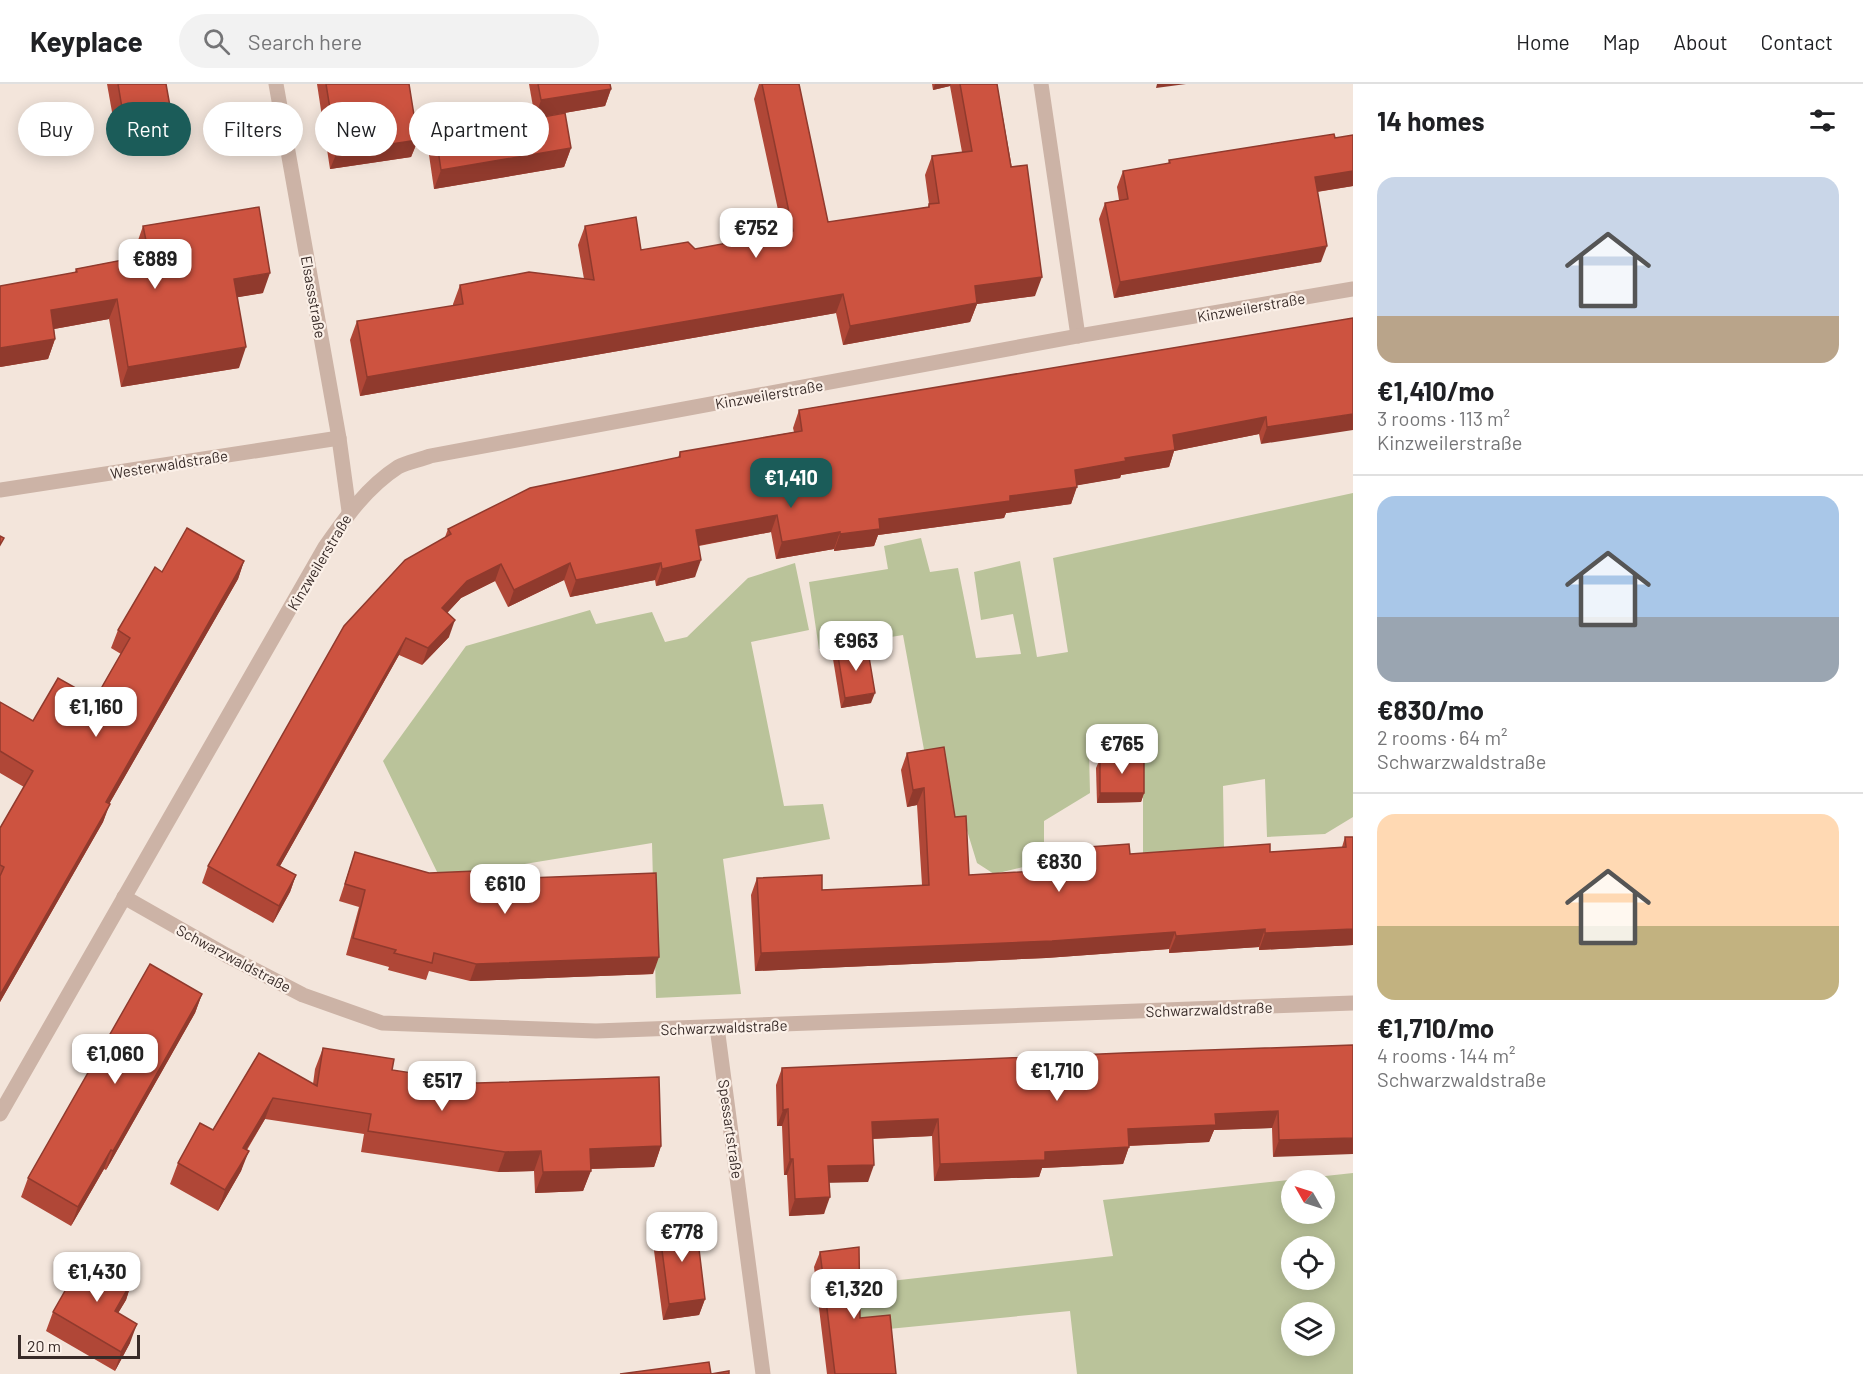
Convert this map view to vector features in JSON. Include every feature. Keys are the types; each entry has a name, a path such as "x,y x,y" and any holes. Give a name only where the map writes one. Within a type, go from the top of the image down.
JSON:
{"street":[{"name":"Elsassstraße","path":"276,84 350,511"},
{"path":"1041,84 1078,336"},
{"name":"Kinzweilerstraße","path":"0,1114 325,547 350,511 376,484 400,466 429,456 1078,336 1353,289"},
{"name":"Westerwaldstraße","path":"0,490 339,438"},
{"name":"Schwarzwaldstraße","path":"124,897 226,955 303,995 382,1023 596,1031 1353,1003"},
{"name":"Spessartstraße","path":"717,1027 763,1374"}],"green space":[{"path":"1353,493 1353,817 1325,834 1267,837 1265,779 1223,786 1224,849 1143,855 1143,756 1089,752 1090,793 1044,821 1044,862 994,874 977,863 965,824 938,826 903,635 819,649 809,582 888,569 884,546 921,538 930,572 958,568 976,658 1021,654 1013,614 981,620 974,572 1020,561 1037,657 1068,652 1053,558"},
{"path":"795,563 809,630 751,642 784,806 823,804 830,839 723,859 741,994 656,998 652,843 440,878 383,761 466,646 590,610 596,624 652,612 665,642 687,637 748,578"},
{"path":"1353,1173 1353,1374 1077,1374 1070,1311 858,1332 855,1285 1113,1256 1103,1200 1281,1181 1281,1224 1335,1224 1335,1175"}],"building":[{"path":"118,84 166,84 169,102 121,102"},
{"path":"326,84 409,84 412,102 409,102 409,141 397,143 397,102 329,102"},
{"path":"538,84 610,84 611,89 541,100"},
{"path":"762,84 799,84 828,222 929,207 929,204 939,203 932,156 972,151 960,84 997,84 1011,167 1027,165 1042,277 975,286 977,303 850,326 843,294 367,377 357,321 463,304 460,285 529,272 594,280 585,226 636,217 641,250 688,242 695,249 793,231"},
{"path":"565,113 571,148 549,152 549,116"},
{"path":"1334,134 1335,138 1353,135 1353,171 1315,177 1327,246 1120,282 1105,203 1128,199 1123,171 1170,163 1169,160"},
{"path":"439,156 524,156 441,170"},
{"path":"259,207 270,273 234,279 246,347 128,367 117,299 51,310 55,339 0,348 0,286 77,272 76,269 149,255 143,226"},
{"path":"1353,318 1353,414 1267,427 1266,417 1173,435 1175,450 1125,458 1126,461 1075,470 1077,487 1010,496 1010,501 879,519 880,529 840,534 840,532 782,542 777,515 696,530 701,560 662,569 661,563 576,580 570,563 514,590 501,564 467,581 442,608 455,620 428,648 406,638 277,865 296,875 279,906 208,866 344,626 405,560 451,534 448,529 530,488 680,457 680,452 802,431 799,410"},
{"path":"187,528 244,561 106,802 110,804 0,995 0,876 4,867 0,865 0,828 33,771 0,751 0,702 33,721 58,678 95,699 130,638 118,630 155,567 162,572"},
{"path":"867,645 875,693 845,698 837,650"},
{"path":"944,747 955,817 966,816 969,875 1052,870 1051,853 1090,852 1089,847 1129,844 1130,854 1270,844 1270,852 1346,847 1345,837 1353,837 1353,929 1265,933 1265,929 1176,936 1175,932 1052,941 761,953 757,878 822,875 822,890 929,885 924,788 913,790 907,753"},
{"path":"1144,756 1144,793 1100,793 1100,759"},
{"path":"355,852 429,873 499,870 499,879 656,873 659,957 476,964 434,953 432,963 394,953 396,950 353,938 365,890 345,884"},
{"path":"150,964 202,994 113,1151 111,1150 78,1207 28,1178"},
{"path":"1353,1045 1353,1138 1279,1140 1278,1111 1215,1114 1216,1125 1128,1129 1129,1147 1045,1152 1045,1160 940,1164 938,1119 872,1122 874,1165 828,1166 830,1197 795,1199 793,1159 790,1159 788,1109 783,1110 782,1068"},
{"path":"323,1048 394,1059 392,1070 477,1083 659,1077 661,1146 590,1149 591,1171 543,1172 541,1151 505,1152 368,1131 371,1114 273,1098 243,1148 249,1151 225,1190 178,1163 200,1123 213,1130 259,1053 317,1086"},
{"path":"696,1224 705,1299 669,1304 659,1227"},
{"path":"859,1247 860,1318 890,1315 896,1374 835,1374 820,1252"},
{"path":"86,1254 132,1281 115,1311 137,1324 121,1352 53,1312"},
{"path":"709,1362 711,1374 620,1374"},
{"path":"729,1371 729,1374 711,1374"}]}
